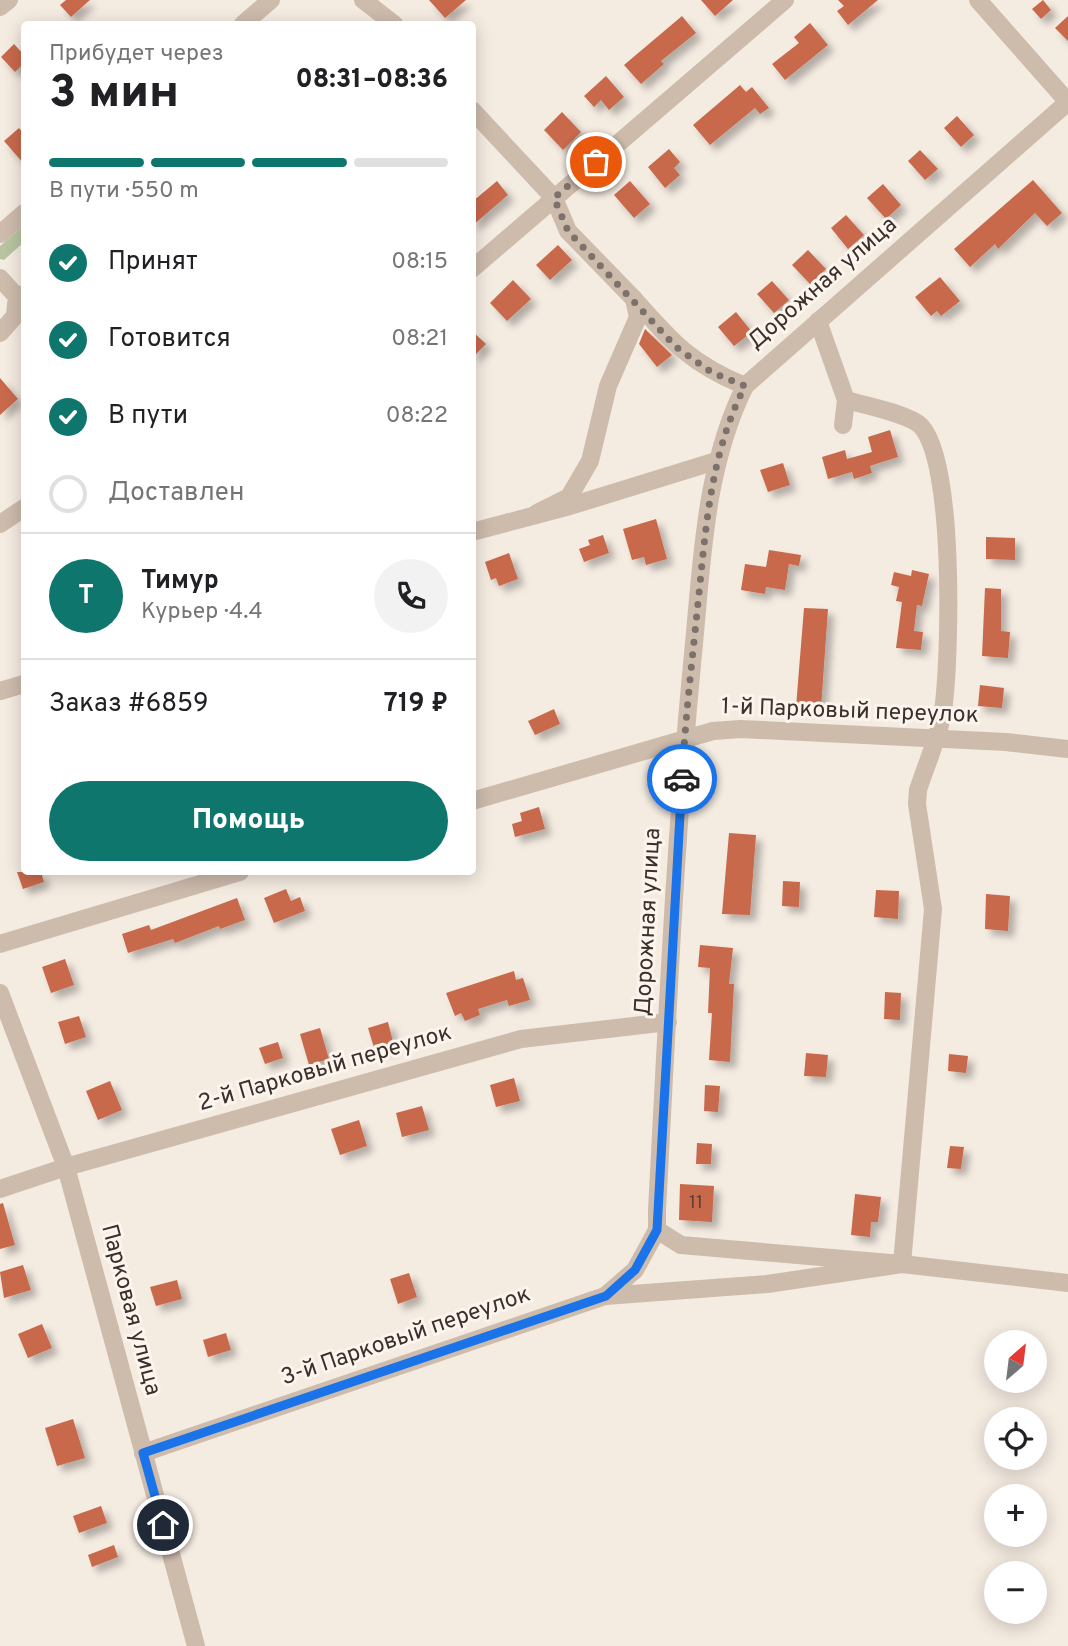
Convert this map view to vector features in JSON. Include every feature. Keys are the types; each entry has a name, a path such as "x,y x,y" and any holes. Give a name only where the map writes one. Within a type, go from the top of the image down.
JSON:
{"street":[{"path":"0,7 9,0"},
{"path":"246,21 271,0"},
{"path":"476,266 785,0"},
{"path":"978,0 1068,102"},
{"path":"368,1 391,21"},
{"name":"Дорожная улица","path":"657,1230 685,737 706,522 716,461 730,416 745,386 1068,102"},
{"path":"476,114 554,198 568,231 635,299 676,347 711,372 745,386"},
{"path":"0,234 21,216"},
{"path":"0,278 21,295"},
{"path":"0,333 15,316 21,299"},
{"path":"537,513 569,497 590,461 608,386 638,317 635,299"},
{"path":"818,321 846,400 844,425"},
{"path":"846,400 920,424 929,438 945,506 948,574 944,705 918,790 917,804 933,909 902,1264"},
{"path":"476,531 716,461"},
{"path":"0,524 21,510"},
{"path":"0,691 21,685"},
{"name":"1-й Парковый переулок","path":"476,800 685,737 741,729 1006,742 1068,749"},
{"path":"0,944 230,875"},
{"name":"Парковая улица","path":"0,993 66,1167 196,1646"},
{"name":"2-й Парковый переулок","path":"0,1189 66,1167 522,1039 668,1022"},
{"path":"657,1230 681,1245 902,1264 1068,1283"},
{"name":"3-й Парковый переулок","path":"143,1453 606,1296 635,1270 657,1230"},
{"path":"606,1296 767,1284 902,1264"}],"green space":[{"path":"21,228 21,245 4,260 0,259 0,246"}],"building":[{"path":"66,0 90,0 71,17 60,5"},
{"path":"429,0 466,0 445,18"},
{"path":"701,0 733,0 715,16"},
{"path":"838,0 878,0 848,25 837,11 844,6"},
{"path":"1043,0 1051,10 1041,19 1032,9"},
{"path":"682,16 696,33 661,61 664,64 641,84 624,65"},
{"path":"1068,16 1068,41 1055,28"},
{"path":"810,23 828,45 785,80 772,64 799,43 794,37"},
{"path":"14,44 21,52 21,66 15,72 1,57"},
{"path":"606,76 624,97 609,110 601,100 594,107 584,96"},
{"path":"740,85 746,92 752,87 769,108 760,114 755,108 710,145 693,125"},
{"path":"562,112 581,132 563,150 544,130"},
{"path":"957,116 974,135 961,147 944,128"},
{"path":"19,128 21,161 4,141"},
{"path":"669,149 680,162 674,168 680,175 665,188 648,167"},
{"path":"920,150 938,169 925,180 908,161"},
{"path":"1033,180 1062,213 1047,226 1035,213 998,249 995,244 970,267 954,249"},
{"path":"497,181 508,195 476,223 476,199"},
{"path":"630,181 650,204 634,218 614,195"},
{"path":"883,184 901,205 886,219 867,198"},
{"path":"846,215 864,235 848,249 831,228"},
{"path":"558,245 572,260 550,280 536,265"},
{"path":"808,250 826,269 810,284 792,265"},
{"path":"940,277 960,301 941,316 937,311 931,316 915,297"},
{"path":"513,280 531,299 507,321 490,303"},
{"path":"772,281 789,300 774,313 757,294"},
{"path":"736,312 752,332 734,346 718,327"},
{"path":"645,329 672,355 657,367 639,344"},
{"path":"476,335 486,344 476,354"},
{"path":"0,378 18,399 0,415"},
{"path":"890,430 898,457 870,466 872,473 854,479 852,472 828,479 822,457 845,450 847,459 872,452 868,437"},
{"path":"783,463 790,485 768,492 760,470"},
{"path":"656,519 667,559 646,565 644,557 632,560 623,529"},
{"path":"603,535 609,553 584,562 579,549 590,545 588,540"},
{"path":"986,537 1015,538 1015,560 986,559"},
{"path":"769,550 801,555 799,566 789,564 785,590 766,587 765,594 741,590 745,564 766,567"},
{"path":"509,553 518,579 499,586 496,578 491,580 485,562"},
{"path":"912,570 929,574 922,606 917,605 914,631 923,632 921,650 896,648 902,602 896,601 899,587 891,585 894,572 911,576"},
{"path":"985,588 1001,589 1001,631 1010,632 1008,658 982,656"},
{"path":"804,608 828,609 821,708 796,707"},
{"path":"980,685 1004,688 1002,708 978,706"},
{"path":"554,709 560,724 535,735 528,721"},
{"path":"539,807 545,829 515,837 512,824 522,821 520,813"},
{"path":"729,833 756,835 750,915 722,914"},
{"path":"17,872 21,872 21,875 42,875 44,882 23,889"},
{"path":"783,881 800,882 799,907 782,906"},
{"path":"286,889 291,901 300,897 305,911 274,923 264,898"},
{"path":"876,890 899,891 898,919 874,917"},
{"path":"986,894 1010,896 1008,931 985,929"},
{"path":"237,898 245,920 220,929 219,926 175,943 173,939 128,953 122,934 149,925 151,930"},
{"path":"700,945 733,948 729,984 734,984 730,1062 709,1060 712,1013 708,1013 710,968 698,967"},
{"path":"65,959 74,985 51,993 42,967"},
{"path":"514,971 516,980 523,978 530,1000 509,1006 507,1000 478,1009 480,1015 465,1021 461,1013 455,1016 446,993"},
{"path":"885,992 901,993 900,1020 884,1019"},
{"path":"79,1016 86,1037 65,1044 58,1022"},
{"path":"388,1022 394,1046 375,1051 368,1028"},
{"path":"320,1028 329,1059 309,1065 300,1034"},
{"path":"278,1042 283,1058 265,1064 259,1048"},
{"path":"806,1053 828,1055 826,1077 804,1076"},
{"path":"949,1054 968,1056 966,1073 948,1071"},
{"path":"514,1078 520,1101 496,1107 490,1085"},
{"path":"110,1081 122,1110 98,1120 86,1091"},
{"path":"705,1085 720,1086 718,1112 704,1111"},
{"path":"422,1106 429,1130 402,1137 396,1113"},
{"path":"359,1120 367,1146 340,1155 331,1129"},
{"path":"697,1143 712,1144 711,1164 696,1164"},
{"path":"950,1146 964,1147 961,1169 947,1168"},
{"path":"680,1184 714,1186 712,1222 679,1220"},
{"path":"855,1194 881,1197 878,1222 871,1222 870,1237 851,1235"},
{"path":"3,1203 15,1245 0,1249 0,1204"},
{"path":"23,1265 31,1290 4,1298 0,1272"},
{"path":"409,1273 417,1297 398,1304 390,1279"},
{"path":"177,1280 182,1299 156,1306 150,1287"},
{"path":"42,1324 52,1348 28,1358 18,1334"},
{"path":"226,1333 231,1350 208,1357 203,1340"},
{"path":"73,1419 85,1458 57,1466 45,1428"},
{"path":"101,1506 107,1523 79,1533 73,1516"},
{"path":"114,1545 118,1557 92,1567 88,1555"}],"way so far":[{"path":"596,162 554,198 568,231 635,299 676,347 711,372 745,386 730,416 716,461 706,522 682,779"}],"route":[{"path":"163,1525 143,1453 606,1296 635,1270 657,1230 682,779"}]}
